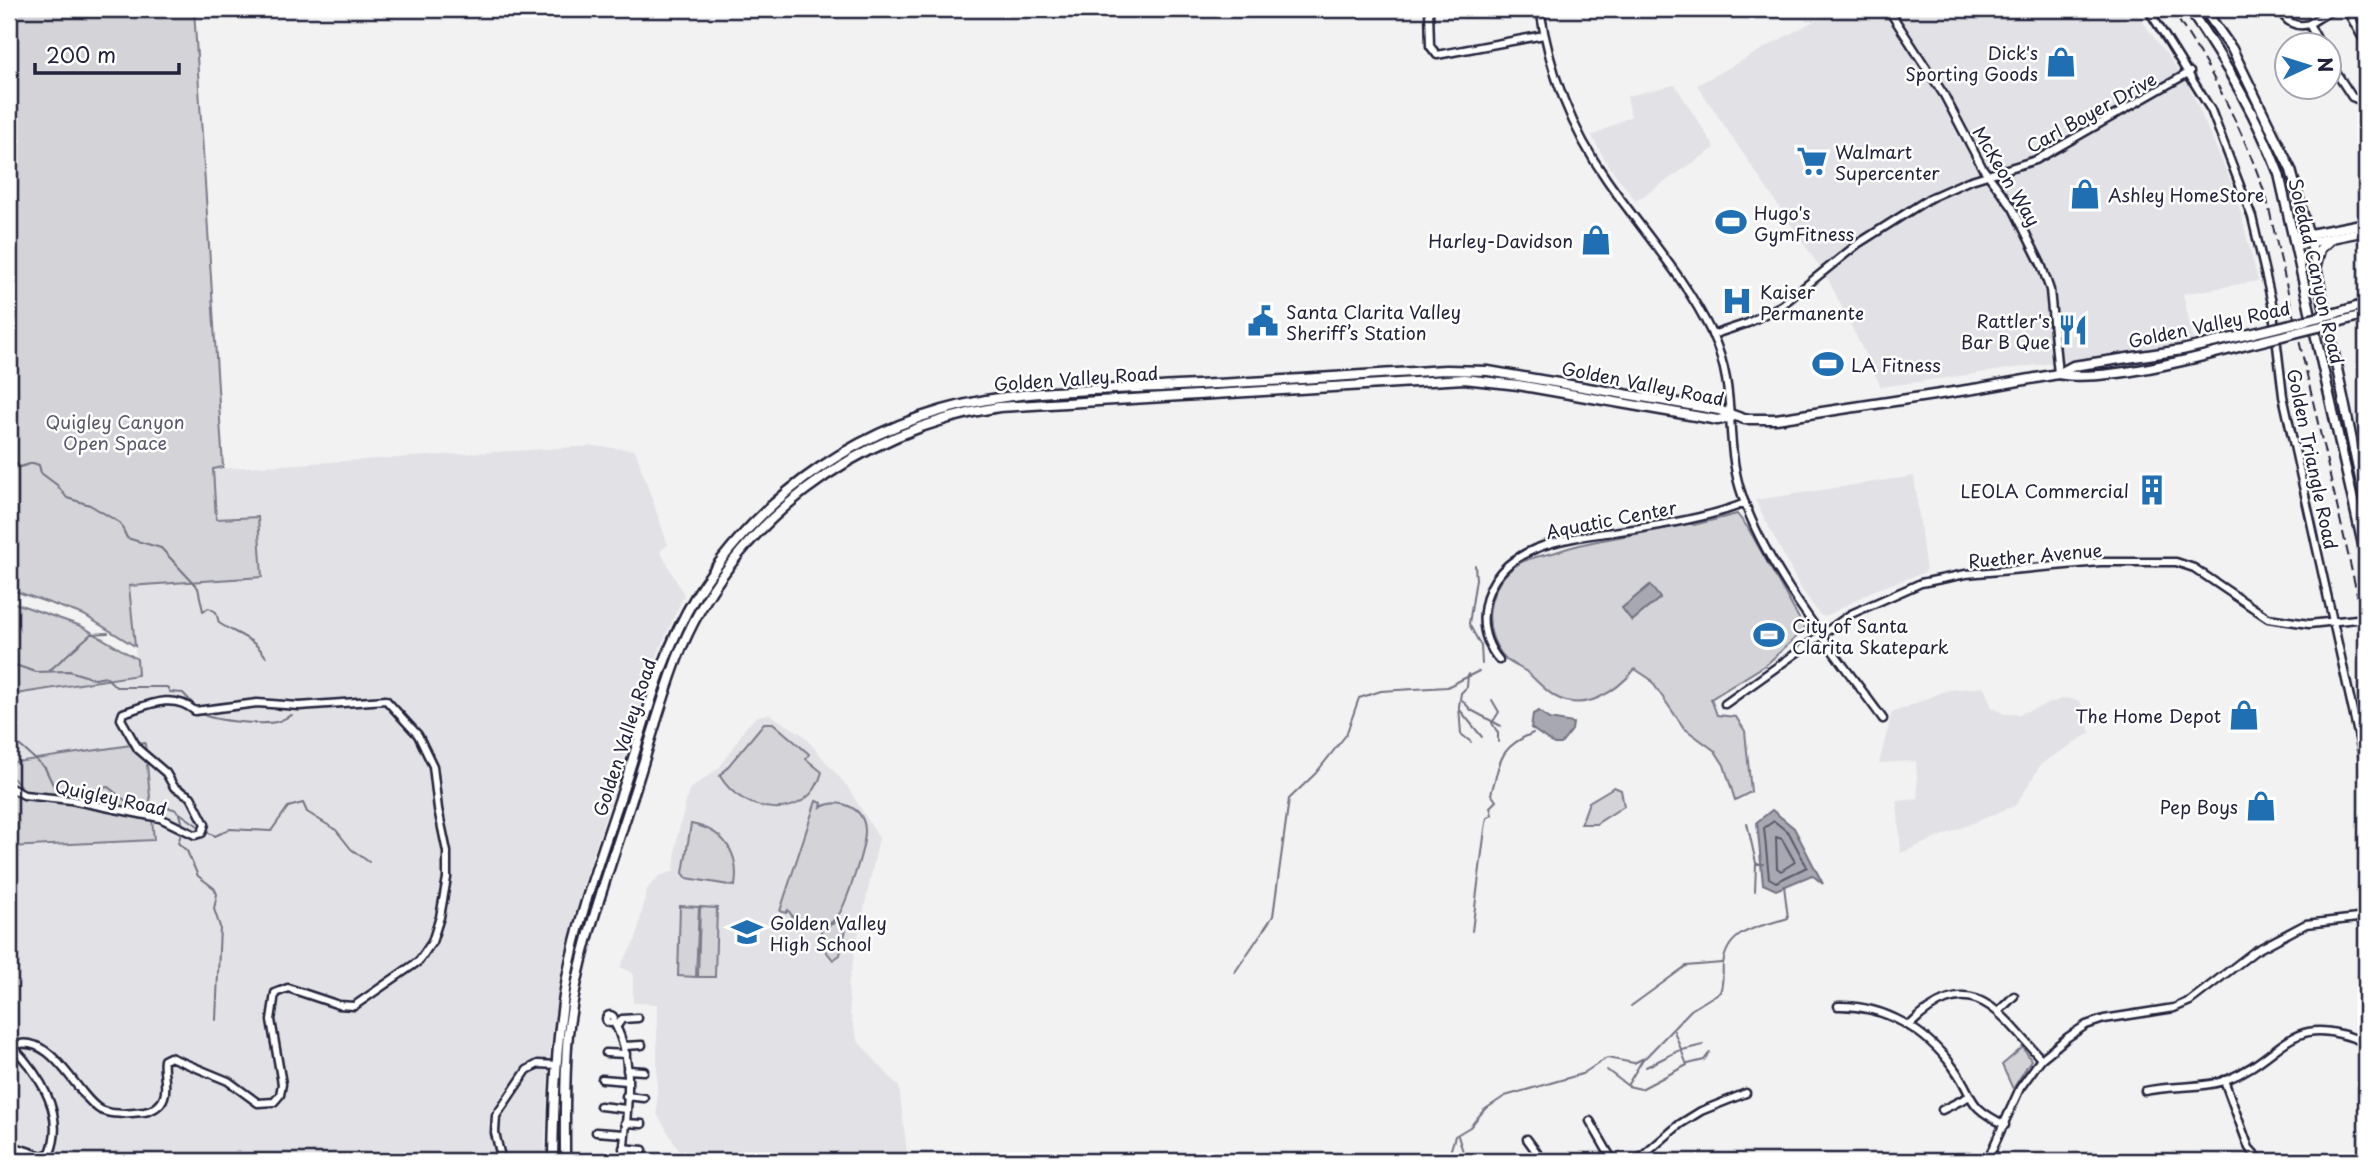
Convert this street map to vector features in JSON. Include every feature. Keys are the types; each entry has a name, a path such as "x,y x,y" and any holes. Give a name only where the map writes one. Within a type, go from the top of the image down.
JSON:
{"main road":[{"name":"Soledad Canyon Road","path":"2189,9 2257,119 2278,174 2296,241 2366,558"},
{"name":"Soledad Canyon Road","path":"2204,9 2229,46 2291,170 2317,272 2364,486 2366,508"},
{"path":"2200,24 2229,46 2257,119"},
{"path":"2309,239 2366,223"},
{"path":"2296,241 2333,238 2366,231"},
{"path":"2317,272 2320,249 2333,238"},
{"name":"Golden Valley Road","path":"2252,339 2366,304"},
{"name":"Golden Valley Road","path":"565,1161 568,1034 586,945 678,657 705,603 751,540 798,495 835,468 910,430 950,417 999,407 1442,379 1518,385 1718,420 1732,417 1776,419 2058,374 2073,366 2252,339 2366,314"},
{"name":"Golden Valley Road","path":"553,1161 556,1065 567,976 583,915 660,676 688,611 721,559 789,490 831,458 863,440 931,414 1016,396 1446,370 1488,371 1551,380 1720,410 1732,417"}],"street":[{"path":"1429,9 1430,46 1437,55 1544,35"},
{"path":"1540,9 1544,35 1561,92 1585,146 1606,179 1681,279 1712,335 1728,377 1737,474 1745,503 1794,594 1883,719"},
{"name":"McKeon Way","path":"1888,9 1944,95 1987,175 2012,208 2041,264 2051,297 2058,374"},
{"name":"Golden Triangle Road","path":"2148,9 2190,72 2230,152 2255,228 2272,303 2283,396 2366,770"},
{"path":"2280,9 2288,22 2297,25 2309,24 2333,9"},
{"path":"2346,9 2366,44"},
{"path":"2309,24 2313,32"},
{"name":"Carl Boyer Drive","path":"1712,335 1748,323 1782,306 1870,235 1944,191 2036,160 2190,72"},
{"path":"2344,84 2353,97 2366,103"},
{"path":"2350,487 2364,486"},
{"name":"Aquatic Center","path":"1499,660 1486,637 1485,606 1493,583 1515,559 1570,539 1656,525 1745,503"},
{"name":"Ruether Avenue","path":"1725,704 1756,684 1821,632 1887,596 1943,578 2148,561 2176,562 2194,568 2267,618 2309,624 2366,618"},
{"name":"Quigley Road","path":"9,787 24,795 71,800 160,818 195,835 202,833 205,824 191,797 174,787 166,773 138,750 121,719 123,713 167,699 180,701 195,711 257,703 299,706 386,700 418,735 433,766 447,852 447,878 440,917 432,942 419,961 354,1006 339,1005 288,988 275,993 271,1020 282,1084 280,1095 274,1102 258,1103 228,1081 170,1057 164,1060 164,1097 157,1107 132,1113 104,1112 96,1107 66,1068 32,1042 24,1041 12,1046 49,1098 55,1130 50,1153 42,1156 9,1145"},
{"path":"2005,1161 1989,1158 2006,1125 2020,1088 2041,1059 2086,1025 2174,1008 2190,1001 2256,951 2306,924 2366,917"},
{"path":"1999,1011 2014,996"},
{"path":"1909,1026 1938,1001 1975,998 1999,1011 2041,1059"},
{"path":"1838,1006 1878,1009 1909,1026 1953,1066 1968,1097 1983,1114 2006,1125"},
{"path":"596,1159 623,1160 627,1070 624,1046 615,1023 622,1019 638,1018"},
{"path":"2145,1091 2224,1080 2245,1070 2293,1036 2307,1032 2341,1032 2366,1043"},
{"path":"624,1046 642,1045"},
{"path":"606,1054 626,1054"},
{"path":"502,1161 495,1132 496,1116 527,1070 538,1064 556,1065"},
{"path":"627,1070 644,1071"},
{"path":"602,1079 627,1081"},
{"path":"2224,1080 2249,1148 2261,1161"},
{"path":"1637,1161 1680,1124 1701,1111 1746,1093"},
{"path":"626,1096 644,1098"},
{"path":"1942,1110 1968,1097"},
{"path":"600,1106 626,1108"},
{"path":"1590,1121 1613,1161"},
{"path":"625,1123 642,1124"},
{"path":"596,1132 624,1134"},
{"path":"1527,1139 1543,1161"},
{"path":"623,1148 643,1150"}],"shaded area":[{"path":"1836,9 2133,9 2187,82 2235,191 2258,281 2183,294 2194,343 1881,387 1829,281 1697,85"},
{"path":"1675,85 1715,148 1636,201 1606,162 1592,136 1631,116 1627,96"},
{"path":"593,446 635,450 668,545 660,551 684,595 659,650 583,886 566,951 550,1046 544,1161 9,1161 9,847 154,841 145,743 9,763 9,695 138,675 129,586 216,519 213,469"},
{"path":"1914,476 1926,572 1872,591 1825,617 1820,615 1800,587 1755,500"},
{"path":"1984,687 1992,707 2004,714 2019,714 2065,698 2080,701 2090,733 2041,764 2016,805 1901,853 1897,801 1918,799 1916,761 1879,763 1892,713 1948,690"},
{"name":"Golden Valley High School","path":"769,714 802,734 847,786 879,838 848,985 850,1013 858,1041 899,1087 908,1161 685,1161 657,1114 657,1004 633,1003 633,973 620,967 636,939 647,889 659,876 674,871 677,837 689,790 720,767 746,727 757,716"}],"green space":[{"name":"Quigley Canyon Open Space","path":"9,9 194,9 223,467 213,469 216,519 258,517 262,577 129,586 135,646 84,615 9,589"},
{"path":"1737,514 1748,528 1805,629 1767,664 1711,699 1717,715 1736,717 1745,731 1751,792 1735,800 1724,765 1715,751 1684,728 1650,679 1635,669 1619,685 1600,697 1589,701 1567,701 1552,695 1528,673 1506,659 1497,647 1489,621 1490,607 1500,582 1509,571 1533,557 1589,543 1690,523 1694,525"},
{"path":"9,601 81,626 137,659 138,675 9,695"},
{"path":"764,723 773,723 809,754 806,759 822,772 815,789 804,800 790,806 759,806 730,789 720,776"},
{"path":"145,743 154,840 9,847 9,799 21,787 9,774 9,763"},
{"path":"1614,787 1621,790 1624,806 1596,824 1581,824 1589,802"},
{"path":"816,801 822,803 821,807 828,804 850,806 860,815 865,830 859,861 841,911 831,923 811,927 798,921 788,910 786,913 780,911"},
{"path":"691,824 712,832 727,845 735,863 735,886 687,878 683,873"},
{"path":"680,906 699,907 696,977 678,976"},
{"path":"700,907 717,908 715,977 698,977"},
{"path":"836,922 847,925 840,955 833,960 818,941 822,929"},
{"path":"2023,1047 2031,1060 2013,1089 2002,1065"}],"water":[{"path":"1650,585 1660,598 1632,621 1622,608"},
{"path":"1539,711 1549,719 1573,723 1572,730 1561,744 1554,744 1531,728 1533,714"},
{"path":"1772,810 1794,828 1823,884 1812,875 1776,890 1763,884 1757,822"}],"waterway":[{"path":"9,457 20,467 33,463 39,465 41,473 57,485 67,498 90,505 120,523 127,538 161,548 198,588 203,611 209,608 216,612 219,623 250,641 266,657"},
{"path":"1475,565 1476,579 1469,624 1481,646 1482,664"},
{"path":"50,670 91,634 108,633"},
{"path":"9,663 36,672 69,671 95,679 106,677 116,687 167,687 170,692 183,693 196,707"},
{"path":"1235,972 1273,916 1289,799 1316,773 1346,735 1359,698 1381,691 1447,687 1479,671"},
{"path":"1468,674 1467,687 1461,693 1459,706 1461,734 1471,742"},
{"path":"1462,700 1471,710 1501,726"},
{"path":"1492,700 1499,712 1492,723 1498,733 1498,742"},
{"path":"1459,709 1482,737"},
{"path":"199,712 224,720 259,723 276,722 292,715"},
{"path":"1472,931 1485,829 1487,818 1492,815 1490,807 1496,801 1491,794 1499,764 1513,744 1533,733"},
{"path":"9,736 45,768 57,793 63,793"},
{"path":"68,794 108,787 126,801 174,809 201,828"},
{"path":"207,832 215,836 230,829 271,831 288,807 303,803 307,812 336,830 351,849 369,862"},
{"path":"180,814 183,825"},
{"path":"1747,823 1756,863"},
{"path":"182,831 178,843 187,851 198,876 214,888 217,894 214,909 220,927 216,1020"},
{"path":"1755,891 1756,864 1763,864"},
{"path":"1451,1161 1449,1156 1455,1136 1470,1127 1484,1110 1505,1096 1582,1074 1607,1058 1634,1063 1646,1057 1691,1010 1720,992 1723,964 1731,943 1747,931 1788,918 1784,886"},
{"path":"1631,1006 1686,966 1722,963"},
{"path":"1607,1070 1628,1086 1641,1089 1687,1065 1674,1031"},
{"path":"1646,1067 1678,1051 1703,1045"},
{"path":"1688,1064 1704,1060 1710,1052"},
{"path":"1628,1084 1643,1059"},
{"path":"1458,1136 1466,1161"}],"railway":[{"path":"2171,9 2226,101 2267,200 2366,633"}],"place":[{"name":"Dick's Sporting Goods","path":"2061,62"},
{"name":"Walmart Supercenter","path":"1812,161"},
{"name":"Ashley HomeStore","path":"2085,194"},
{"name":"Hugo's GymFitness","path":"1731,222"},
{"name":"Harley-Davidson","path":"1596,240"},
{"name":"Kaiser Permanente","path":"1737,301"},
{"name":"Santa Clarita Valley Sheriff’s Station","path":"1263,321"},
{"name":"Rattler's Bar B Que","path":"2073,330"},
{"name":"LA Fitness","path":"1828,364"},
{"name":"LEOLA Commercial","path":"2152,490"},
{"name":"City of Santa Clarita Skatepark","path":"1769,635"},
{"name":"The Home Depot","path":"2244,715"},
{"name":"Pep Boys","path":"2261,806"},
{"name":"Golden Valley High School","path":"747,932"}]}
